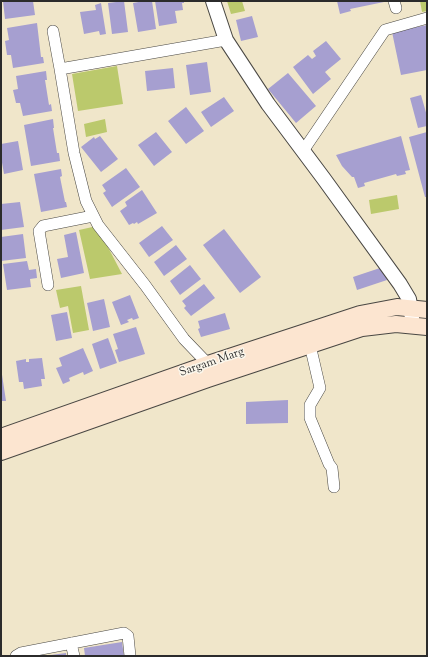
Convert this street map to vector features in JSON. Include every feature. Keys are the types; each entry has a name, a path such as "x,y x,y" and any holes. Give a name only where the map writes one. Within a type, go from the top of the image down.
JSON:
{"main road":[{"name":"Sargam Marg","path":"1,437 208,364 360,314 397,307 419,309"},
{"name":"Sargam Marg","path":"1,452 208,379 362,328 396,324 420,326"}],"street":[{"path":"213,1 226,40 268,104 400,284 409,300 419,309 420,326"},
{"path":"303,151 385,30 427,18"},
{"path":"54,31 74,153 86,201 98,225 145,285 184,339 208,364"},
{"path":"60,69 226,40"},
{"path":"48,285 40,231 43,226 94,216"},
{"path":"310,346 320,388 310,405 310,418 332,468 334,487"},
{"path":"16,656 71,643 124,633 128,636 130,656"},
{"path":"71,643 74,656"}],"green space":[{"path":"227,1 242,1 245,11 231,14"},
{"path":"420,1 427,1 427,11 422,12"},
{"path":"117,66 123,104 78,111 72,74"},
{"path":"105,119 107,132 86,137 84,124"},
{"path":"397,195 399,209 371,214 369,200"},
{"path":"97,226 122,274 90,279 79,230"},
{"path":"81,286 89,330 73,333 68,306 60,308 56,290"}],"building":[{"path":"3,1 33,1 35,15 5,19"},
{"path":"124,1 128,32 112,34 108,3"},
{"path":"152,1 156,29 138,32 133,3"},
{"path":"155,1 184,1 184,3 182,3 183,10 175,11 177,23 159,26"},
{"path":"337,1 384,2 350,9 351,11 340,14"},
{"path":"101,3 106,34 100,35 99,31 84,34 80,12 96,10 95,5"},
{"path":"252,16 258,37 241,41 236,20"},
{"path":"37,23 41,57 43,57 44,63 13,68 11,55 7,55 5,41 9,40 7,28"},
{"path":"427,25 427,70 401,75 392,32"},
{"path":"326,41 341,59 325,72 331,79 313,94 293,67 308,55 312,59 316,56 313,51"},
{"path":"207,62 211,92 190,95 186,65"},
{"path":"173,68 175,88 147,91 145,71"},
{"path":"46,71 47,80 45,80 49,105 51,104 52,111 23,116 20,103 16,103 13,90 18,89 16,76"},
{"path":"288,73 316,106 296,123 268,89"},
{"path":"421,95 427,116 427,126 418,128 410,98"},
{"path":"224,97 234,111 211,127 201,112"},
{"path":"186,107 204,131 186,144 168,121"},
{"path":"53,119 57,153 59,153 60,161 31,166 24,125"},
{"path":"156,132 172,152 154,166 138,145"},
{"path":"427,132 427,197 425,197 409,137"},
{"path":"100,136 118,159 101,172 81,147 94,137 95,139"},
{"path":"401,136 410,170 405,171 406,174 397,176 396,174 364,183 365,186 358,188 354,177 352,177 342,166 336,155"},
{"path":"18,141 23,170 4,174 1,157 1,144"},
{"path":"126,168 140,187 112,207 103,193 106,191 102,185"},
{"path":"61,169 62,176 60,177 67,207 41,212 34,174"},
{"path":"142,190 157,213 138,224 137,222 129,225 120,211 127,206 125,202"},
{"path":"20,202 24,227 1,230 1,204"},
{"path":"162,226 173,240 149,257 139,243"},
{"path":"224,229 261,277 240,293 203,245"},
{"path":"76,232 84,273 61,278 57,259 68,257 64,235"},
{"path":"23,234 26,258 1,261 1,237"},
{"path":"176,245 187,259 164,276 154,262"},
{"path":"27,261 29,270 36,269 37,278 30,279 31,287 7,290 3,264"},
{"path":"190,265 201,279 180,295 170,281"},
{"path":"383,267 387,280 357,290 353,277"},
{"path":"204,284 215,298 191,316 184,308 186,306 182,301"},
{"path":"130,295 139,318 133,320 132,318 127,320 129,322 121,325 112,302"},
{"path":"104,299 110,327 93,331 87,303"},
{"path":"67,312 72,338 56,341 51,315"},
{"path":"225,313 230,329 201,337 198,329 200,328 198,321"},
{"path":"136,327 145,354 119,362 115,350 118,349 113,334"},
{"path":"108,338 117,363 100,369 92,344"},
{"path":"83,348 93,371 84,375 83,372 69,378 70,381 63,384 56,368 62,366 59,358"},
{"path":"42,358 45,379 41,379 42,386 24,389 23,382 19,382 16,361 26,359 26,362 29,362 29,359"},
{"path":"1,368 6,401 1,401"},
{"path":"288,400 288,423 246,424 246,402"},
{"path":"122,642 124,656 85,656 84,648"},
{"path":"66,653 66,656 51,656 51,655"}]}
